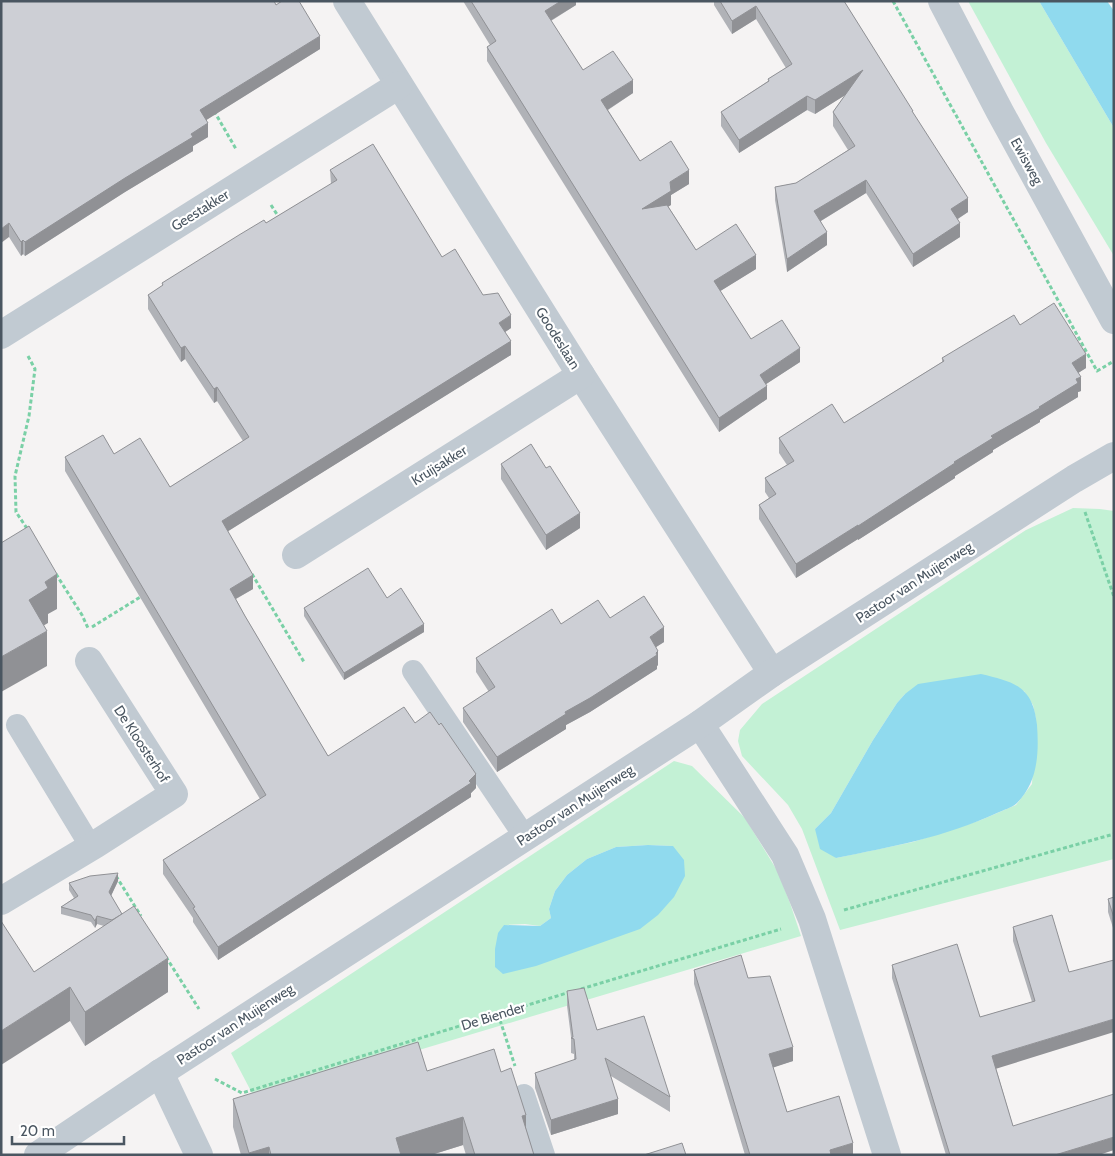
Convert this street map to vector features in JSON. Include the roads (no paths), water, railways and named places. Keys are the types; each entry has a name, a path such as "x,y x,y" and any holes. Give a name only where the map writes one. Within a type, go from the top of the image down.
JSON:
{"street":[{"name":"Goodeslaan","path":"347,1 581,375 772,673"},
{"name":"Ewisweg","path":"942,1 1000,112 1114,320"},
{"name":"Geestakker","path":"7,331 399,85"},
{"name":"Kruijsakker","path":"296,555 581,375"},
{"name":"Pastoor van Muijenweg","path":"38,1155 169,1067 700,724 772,673 1074,479 1114,456"},
{"name":"De Kloosterhof","path":"1,900 174,794 88,661"},
{"path":"700,724 785,855 812,919 887,1155"},
{"path":"169,1067 199,1155"}],"lane":[{"path":"413,671 525,837"},
{"path":"16,725 93,845"},
{"path":"524,1095 544,1155"}],"water":[{"path":"1039,1 1107,1 1114,11 1114,128"},
{"path":"981,674 1012,683 1020,688 1031,702 1035,712 1038,736 1036,767 1029,786 1017,803 958,829 897,845 836,858 820,849 815,829 831,813 873,740 905,694 918,684"},
{"path":"673,846 684,860 685,876 674,897 658,915 640,929 536,966 503,974 495,967 495,949 498,933 504,925 540,926 551,918 549,909 555,891 567,875 587,859 616,847"}]}
